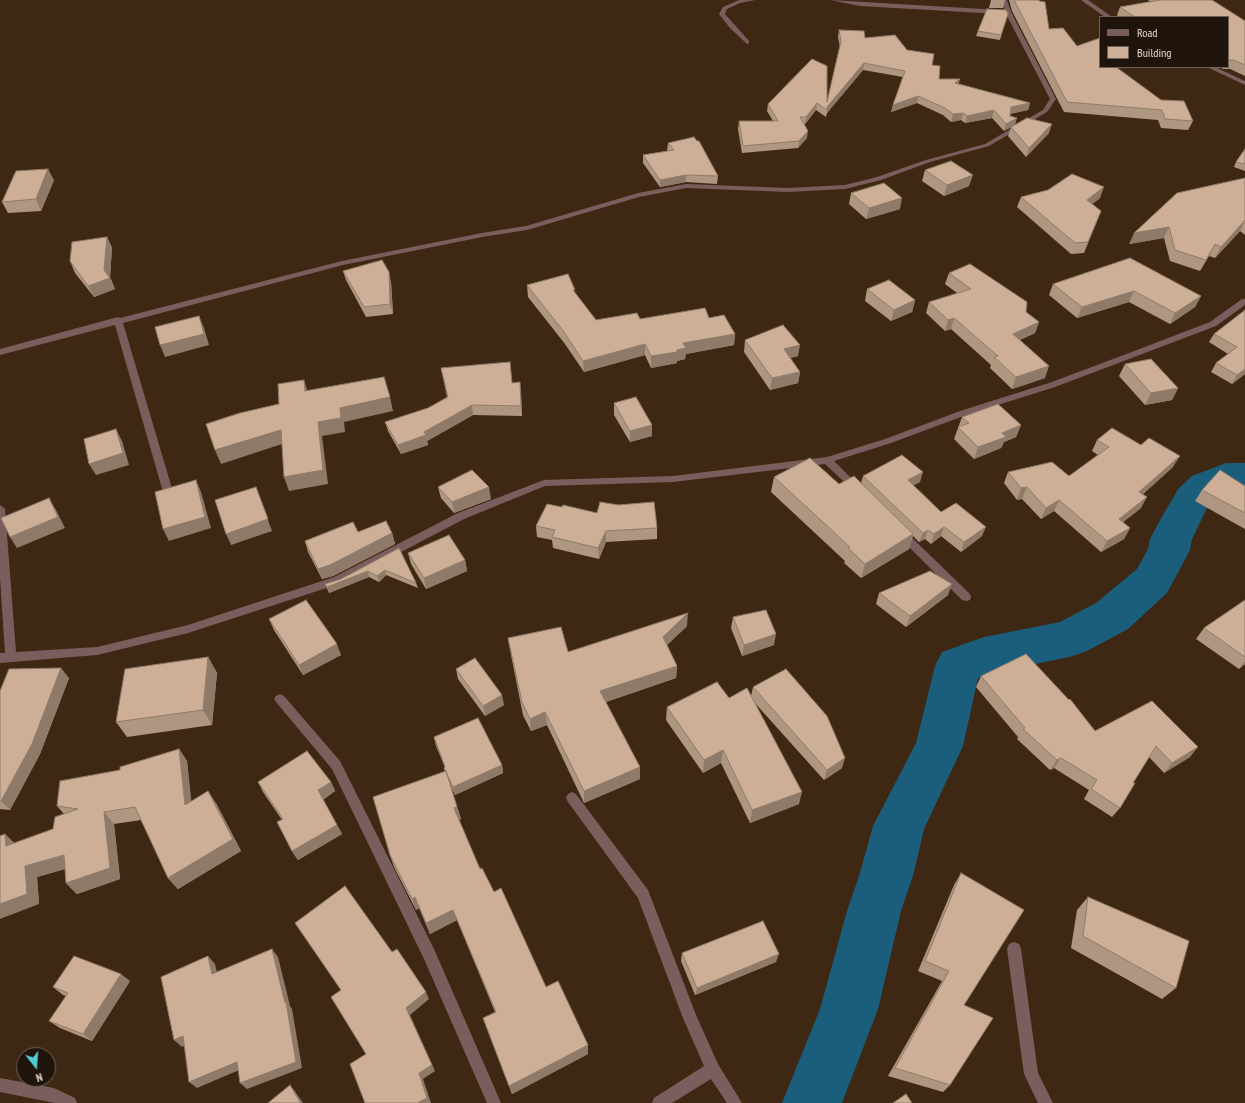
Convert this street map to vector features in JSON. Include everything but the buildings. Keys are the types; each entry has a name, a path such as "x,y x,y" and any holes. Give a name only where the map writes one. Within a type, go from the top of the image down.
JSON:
{"street":[{"path":"747,42 722,14 725,8 739,2 752,0"},
{"path":"833,0 860,4 1008,12"},
{"path":"0,352 118,320 342,263 482,235 527,228 638,194 686,186 788,190 845,187 879,178 928,161 987,145 1045,111 1053,99 1008,12 1004,0"},
{"path":"1084,0 1108,16"},
{"path":"1212,68 1245,83"},
{"path":"0,658 96,650 203,624 338,580 461,516 544,482 673,480 827,460 888,441 966,412 1052,384 1213,324 1245,301"},
{"path":"118,320 168,492"},
{"path":"827,460 866,498"},
{"path":"0,509 11,658"},
{"path":"893,526 966,597"},
{"path":"280,699 336,765 429,954 494,1103"},
{"path":"572,798 644,894 690,1018 713,1069 735,1103"},
{"path":"1014,949 1031,1074 1046,1103"},
{"path":"659,1103 713,1069"},
{"path":"0,1084 54,1095 70,1103"}],"waterway":[{"path":"812,1103 849,1009 874,911 886,876 899,826 939,746 958,666 984,656 1069,639 1112,616 1152,581 1169,550 1171,539 1180,520 1193,498 1206,486 1226,477 1245,477"}]}
